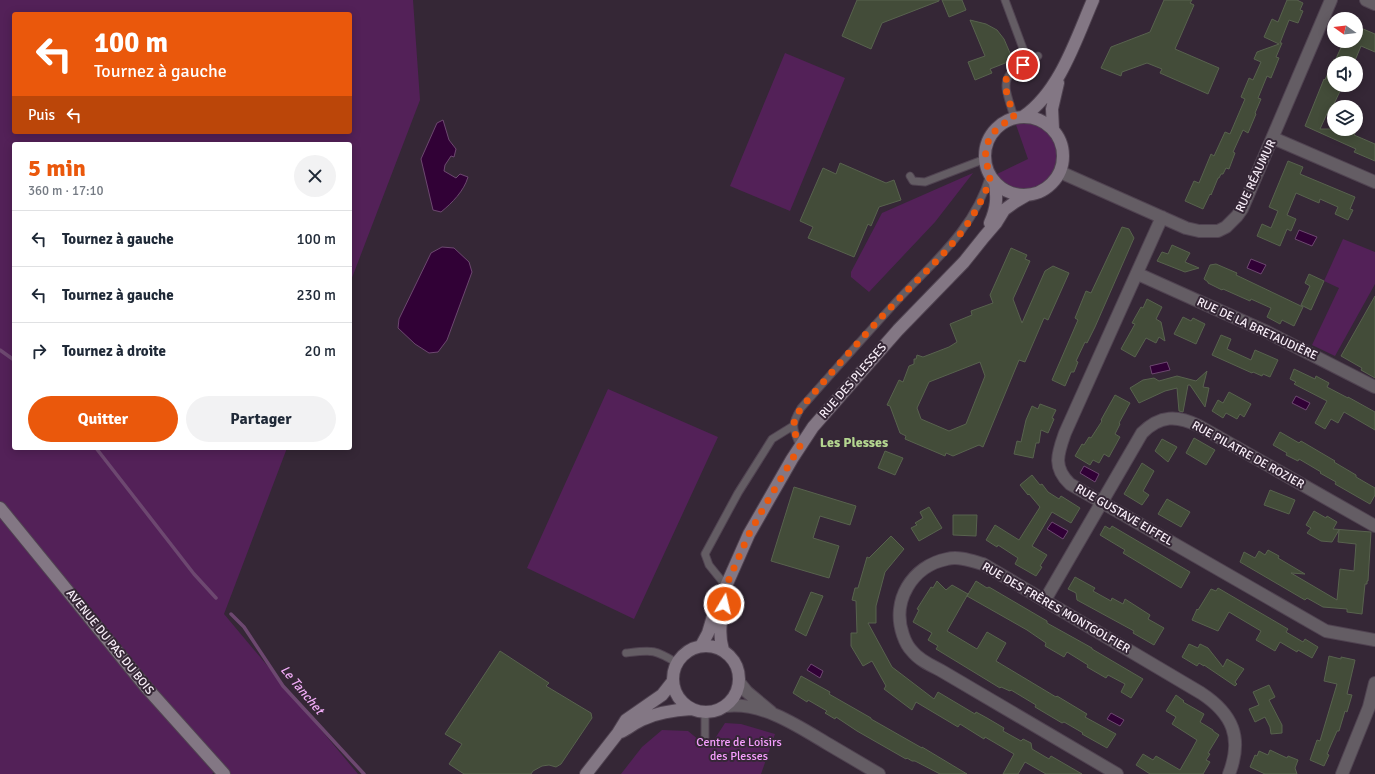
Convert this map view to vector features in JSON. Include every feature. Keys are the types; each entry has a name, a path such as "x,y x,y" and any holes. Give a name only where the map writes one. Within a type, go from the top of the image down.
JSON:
{"street":[{"path":"1019,117 1030,117 1043,121 1053,128 1062,145 1064,154 1060,172 1052,183 1041,191 1028,195 1010,192 999,186 993,178 985,159 988,141 992,133 1006,121 1019,117 1033,110 1044,98 1060,74 1093,0"},
{"name":"RUE RÉAUMUR","path":"1060,172 1186,228 1199,231 1218,231 1226,227 1237,216 1242,208 1331,0"},
{"path":"1366,0 1375,4"},
{"path":"1053,128 1052,109 1060,74"},
{"path":"1273,138 1375,182"},
{"name":"RUE DES PLESSES","path":"984,237 996,204 993,178"},
{"name":"RUE DES PLESSES","path":"701,646 708,634 717,603 753,528 800,446 813,427 898,330 964,262 1009,206 1028,195"},
{"name":"RUE GUSTAVE EIFFEL","path":"1162,217 1138,274 1065,433 1058,458 1060,473 1070,484 1326,631 1375,640"},
{"name":"RUE DE LA BRETAUDIÈRE","path":"1138,274 1267,332 1375,387"},
{"name":"RUE PILATRE DE ROZIER","path":"1045,600 1142,433 1149,426 1170,418 1190,421 1375,526"},
{"name":"AVENUE DU PAS DU BOIS","path":"0,508 126,663 224,774"},
{"name":"RUE DES FRÈRES MONTGOLFIER","path":"1117,774 918,658 911,650 901,628 899,611 903,596 910,582 921,570 934,563 949,558 967,559 983,564 1202,693 1222,708 1228,717 1233,730 1234,753 1229,774"},
{"name":"RUE DES PLESSES","path":"722,650 720,626 726,586"},
{"path":"701,646 722,650 734,660 739,674 739,682 734,698 726,706 716,711 705,713 691,709 678,697 674,687 674,672 677,663 687,652 701,646"},
{"path":"586,774 618,733 626,720 662,695 673,681"},
{"path":"739,682 747,692 772,713"},
{"path":"1342,774 1369,707 1375,683"},
{"path":"726,706 741,706 772,713 799,726 879,774"},
{"path":"618,733 642,719 656,714 691,709"}],"lane":[{"path":"1005,0 1028,62"},
{"path":"1019,117 1006,93 1005,81 1010,73 1038,56"},
{"path":"910,176 913,181 925,182 985,159"},
{"path":"800,446 793,426 795,417 801,408 877,323 952,244 963,230 993,178"},
{"path":"726,586 709,565 705,554 738,493 772,439 793,426"},
{"path":"626,654 649,650 655,651 677,663"},
{"path":"705,713 705,740"}],"green space":[{"path":"0,0 413,0 420,100 352,278 352,142 12,142 12,450 286,450 224,614 358,774 230,774 222,765 212,774 0,774"},
{"path":"785,53 845,78 790,211 730,186"},
{"path":"1015,122 1032,122 1045,128 1057,145 1059,155 1053,174 1046,182 1030,190 1021,191 1009,187 995,175 1028,159"},
{"path":"973,173 935,222 869,292 851,277 851,272 882,213"},
{"path":"1343,239 1375,252 1375,284 1335,356 1312,345 1339,288 1324,281"},
{"path":"608,389 718,437 634,619 527,568"},
{"name":"Centre de Loisirs des Plesses","path":"725,723 741,724 775,734 761,774 621,774 642,747 662,730 688,731 699,740 714,740"}],"shaded area":[{"path":"443,120 449,140 456,149 454,157 451,156 445,165 444,171 456,178 460,174 468,177 464,187 441,212 433,210 421,159 437,123"},
{"path":"1299,230 1317,237 1312,246 1295,239"},
{"path":"442,247 454,248 469,262 472,272 447,340 438,352 429,353 415,344 398,328 399,319 431,253"},
{"path":"1251,259 1266,265 1261,274 1247,268"},
{"path":"1167,362 1170,370 1152,374 1150,366"},
{"path":"1296,396 1310,403 1306,410 1292,403"},
{"path":"1084,466 1099,474 1095,482 1080,473"},
{"path":"1052,522 1068,531 1063,539 1047,529"},
{"path":"811,664 823,671 820,678 807,670"},
{"path":"1111,713 1124,720 1120,726 1107,719"}],"building":[{"path":"857,0 939,1 882,23 871,49 842,36"},
{"path":"942,0 962,0 966,10 949,17"},
{"path":"1164,0 1192,0 1190,3 1194,5 1175,49 1219,68 1208,94 1160,73 1162,69 1147,63 1122,72 1121,76 1101,68 1111,47 1150,32"},
{"path":"1287,0 1297,0 1303,3 1300,10 1303,11 1298,23 1289,20 1276,57 1279,58 1271,78 1267,76 1258,98 1261,99 1255,113 1256,114 1248,133 1243,130 1233,152 1235,153 1229,169 1226,168 1223,174 1221,174 1218,178 1203,209 1185,201 1194,181 1199,183 1211,154 1214,156 1225,132 1230,134 1245,99 1241,97 1249,78 1253,80 1261,62 1254,59 1257,52 1279,44 1264,37 1272,19 1278,22"},
{"path":"970,20 986,24 997,30 1004,39 1013,60 990,69 992,73 975,80 968,62 985,56"},
{"path":"1363,29 1375,34 1375,52 1363,47"},
{"path":"1341,48 1360,48 1357,56 1337,56"},
{"path":"1327,75 1327,92 1340,92 1336,100 1327,100 1327,114 1320,129 1327,129 1327,136 1305,126 1324,79 1325,80"},
{"path":"1327,136 1356,136 1375,144 1375,161 1354,152 1356,149"},
{"path":"1288,161 1303,167 1300,174 1355,197 1350,209 1353,210 1348,220 1335,214 1338,207 1320,199 1319,203 1296,193 1287,215 1296,219 1291,231 1287,229 1280,246 1257,236 1262,224 1271,228 1278,211 1269,207"},
{"path":"840,163 886,183 894,180 901,200 879,207 871,226 868,224 854,257 808,238 813,227 800,221 823,168 836,174"},
{"path":"1122,227 1129,229 1134,238 1095,327 1087,343 1085,342 1076,361 1078,362 1074,372 1071,372 1065,386 1052,380 1078,320 1075,318 1086,291 1091,293"},
{"path":"1172,245 1190,253 1185,262 1199,268 1185,272 1157,261 1162,252 1168,254"},
{"path":"1011,248 1027,255 1025,259 1030,261 1013,299 1022,323 1045,271 1053,266 1069,273 1048,320 1044,318 1025,362 1019,360 983,447 979,445 953,456 946,453 945,456 905,439 906,436 900,433 890,406 887,405 899,380 903,382 909,366 914,364 914,359 916,359 917,355 923,357 949,347 957,342 950,324 972,315 971,311 993,303 990,295","holes":["980,362 985,376 966,424 949,431 921,419 917,408 929,382"]},
{"path":"1216,264 1237,273 1236,275 1303,307 1294,326 1282,320 1280,324 1267,317 1271,308 1251,299 1250,301 1223,289 1222,290 1208,283 1204,279 1210,265"},
{"path":"1309,274 1324,281 1311,310 1301,305 1310,286 1305,283"},
{"path":"1375,296 1375,378 1361,370 1362,368 1341,356"},
{"path":"1147,299 1162,307 1156,319 1161,322 1165,341 1159,337 1156,343 1146,338 1135,357 1121,349 1135,324 1132,323 1141,307 1143,308"},
{"path":"1183,317 1191,321 1193,318 1205,324 1196,344 1174,334"},
{"path":"1221,335 1231,339 1227,349 1251,360 1255,350 1278,360 1270,377 1263,374 1262,376 1253,372 1252,373 1212,355"},
{"path":"1294,369 1315,379 1316,376 1329,383 1327,387 1375,412 1375,430 1344,412 1338,423 1331,419 1325,429 1315,423 1327,401 1294,384 1296,382 1290,379"},
{"path":"1207,371 1203,387 1209,388 1205,407 1190,385 1188,385 1183,412 1179,411 1177,388 1165,391 1139,403 1130,388 1143,380 1154,378 1159,381 1177,376 1196,381"},
{"path":"1229,392 1251,404 1244,417 1240,414 1237,419 1226,413 1223,418 1212,411 1218,400 1223,403"},
{"path":"1115,395 1130,403 1115,434 1120,437 1109,457 1104,454 1099,463 1093,460 1090,465 1075,456 1082,444 1084,445 1089,437 1091,438 1102,421 1101,420"},
{"path":"1040,404 1056,410 1048,433 1041,430 1039,443 1036,443 1033,458 1014,454 1017,441 1021,442 1026,420 1032,406 1038,409"},
{"path":"1280,432 1299,443 1301,441 1335,461 1334,462 1356,475 1356,477 1375,488 1375,495 1370,504 1335,484 1336,482 1320,473 1321,472 1299,459 1298,461 1286,455 1287,453 1273,445"},
{"path":"1194,438 1215,450 1206,465 1186,453"},
{"path":"1162,439 1177,447 1168,462 1155,451"},
{"path":"885,451 903,458 895,475 878,468"},
{"path":"1142,463 1154,471 1143,491 1149,495 1142,505 1124,494"},
{"path":"1032,475 1048,492 1059,499 1061,496 1080,508 1071,523 1052,512 1032,546 1047,555 1036,576 1015,564 1018,558 998,545 997,547 986,540 995,525 1019,540 1040,507 1020,485"},
{"path":"794,487 856,506 850,525 820,516 813,538 839,546 829,578 771,561"},
{"path":"1270,490 1295,500 1289,514 1264,505"},
{"path":"1167,499 1190,512 1181,527 1158,514"},
{"path":"929,507 942,528 919,541 911,528 917,525 915,523 923,518 920,512"},
{"path":"1314,511 1337,522 1333,529 1371,532 1368,581 1367,584 1365,584 1362,614 1347,612 1347,609 1323,607 1307,598 1305,600 1240,562 1244,552 1255,558 1259,551 1265,555 1268,550 1279,556 1278,558 1305,574 1291,573 1337,600 1340,569 1354,571 1356,544 1338,542 1339,530 1332,542 1321,541 1307,533 1311,528 1306,525"},
{"path":"953,515 977,515 976,536 953,535"},
{"path":"1105,526 1110,529 1112,526 1190,572 1181,588 1123,553 1125,550 1100,535"},
{"path":"891,536 904,549 885,572 876,606 876,623 868,623 892,667 934,699 938,692 975,714 976,712 1004,728 1003,731 1021,741 1023,739 1031,743 1032,749 1049,759 1051,756 1082,774 1046,774 1025,762 1018,774 1003,774 1014,754 985,737 984,739 960,724 958,727 916,702 912,710 884,689 886,686 872,661 863,666 851,646 851,633 857,633 856,601 852,600 855,588 858,588 867,557 869,558"},
{"path":"1075,577 1095,588 1093,591 1111,601 1112,598 1123,604 1125,599 1150,615 1148,619 1164,628 1154,645 1133,633 1134,631 1077,600 1076,593 1068,589"},
{"path":"937,581 946,590 952,585 968,594 947,631 977,649 987,632 1006,643 996,661 1087,714 1085,717 1116,734 1107,748 1064,722 1062,723 1035,707 1036,705 1011,690 1000,688 936,649 938,646 928,640 932,633 913,622 919,610 917,609 931,587 933,588"},
{"path":"976,581 1047,621 1047,623 1143,679 1131,698 1121,692 1125,684 1108,675 1106,678 1087,667 1088,665 1067,652 1064,657 1045,646 1046,643 1027,630 967,596"},
{"path":"1218,588 1288,629 1286,632 1303,642 1305,639 1318,647 1312,658 1298,650 1297,652 1280,642 1275,651 1256,640 1261,631 1229,612 1218,631 1192,620 1197,609 1198,610 1211,589 1216,591"},
{"path":"811,592 823,596 806,636 795,630"},
{"path":"1189,644 1198,648 1200,644 1208,648 1223,667 1227,659 1244,669 1235,682 1237,684 1235,686 1204,665 1199,663 1197,666 1182,657"},
{"path":"500,651 549,683 546,686 591,713 592,718 561,764 556,767 549,765 542,766 533,771 531,774 464,774 449,764 462,744 445,734"},
{"path":"1329,656 1355,660 1347,694 1352,695 1339,731 1337,731 1327,754 1329,755 1324,766 1310,760 1317,740 1320,741 1337,684 1324,681"},
{"path":"801,676 830,692 829,694 871,719 967,774 940,774 915,761 906,759 857,731 836,717 835,719 825,713 827,711 808,700 807,702 793,693"},
{"path":"1269,685 1275,697 1269,700 1282,725 1282,733 1271,734 1270,727 1265,717 1255,722 1249,709 1259,705 1253,692"},
{"path":"1176,695 1184,701 1183,702 1204,714 1200,722 1219,735 1208,753 1210,754 1206,760 1210,762 1203,774 1150,774 1136,765 1143,754 1153,760 1156,756 1180,770 1191,751 1197,740 1172,724 1176,717 1166,711"},
{"path":"1270,750 1287,758 1288,756 1298,760 1295,768 1297,774 1265,774 1250,767 1255,755 1257,756 1259,751 1268,755"}],"waterway":[{"name":"Le Tanchet","path":"0,350 12,359"},
{"name":"Le Tanchet","path":"98,450 194,574 216,598"},
{"name":"Le Tanchet","path":"231,614 244,627 283,686 364,774"}],"district":[{"name":"Les Plesses","path":"854,442"}],"route":[{"path":"724,604 726,586 749,534 800,446 793,426 795,417 801,408 895,302 952,244 972,217 985,191 990,175 985,159 988,141 992,133 998,127 1006,121 1014,118 1011,103 1006,93 1005,81 1010,73 1023,65"}]}
